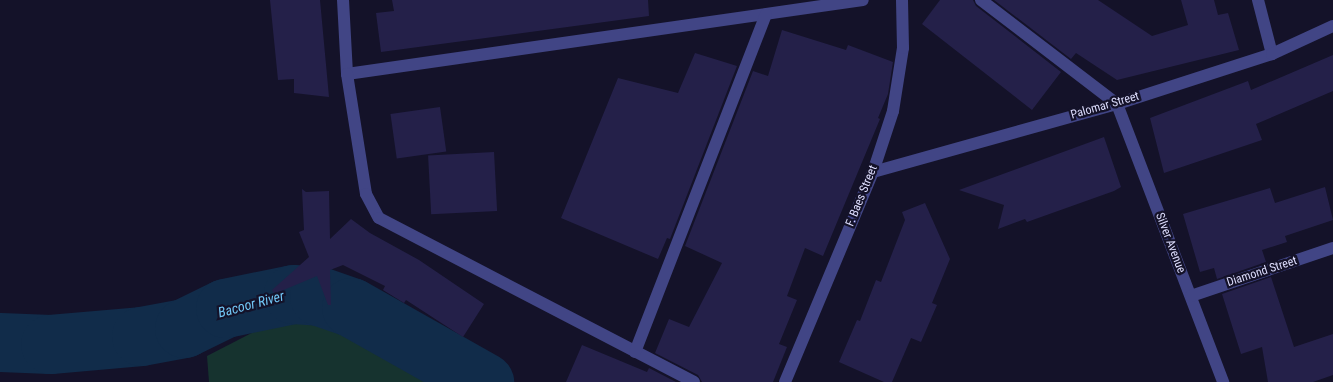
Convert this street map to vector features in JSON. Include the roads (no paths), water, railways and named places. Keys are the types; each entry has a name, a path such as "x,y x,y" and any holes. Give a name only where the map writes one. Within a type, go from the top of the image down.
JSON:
{"street":[{"path":"343,0 347,74 366,194 378,218 694,382"},
{"path":"347,74 863,0"},
{"name":"F. Baes Street","path":"785,382 873,172 893,111 903,48 902,0"},
{"path":"981,0 1117,104"},
{"path":"1258,0 1272,54"},
{"path":"635,352 766,14"},
{"name":"Palomar Street","path":"873,172 1117,104 1272,54 1333,26"},
{"name":"Silver Avenue","path":"1117,104 1224,382"},
{"name":"Diamond Street","path":"1191,296 1333,248"}],"waterway":[{"name":"Bacoor River","path":"0,342 50,344 141,336 184,328 225,308 293,294 319,296 351,307 484,382"}]}
